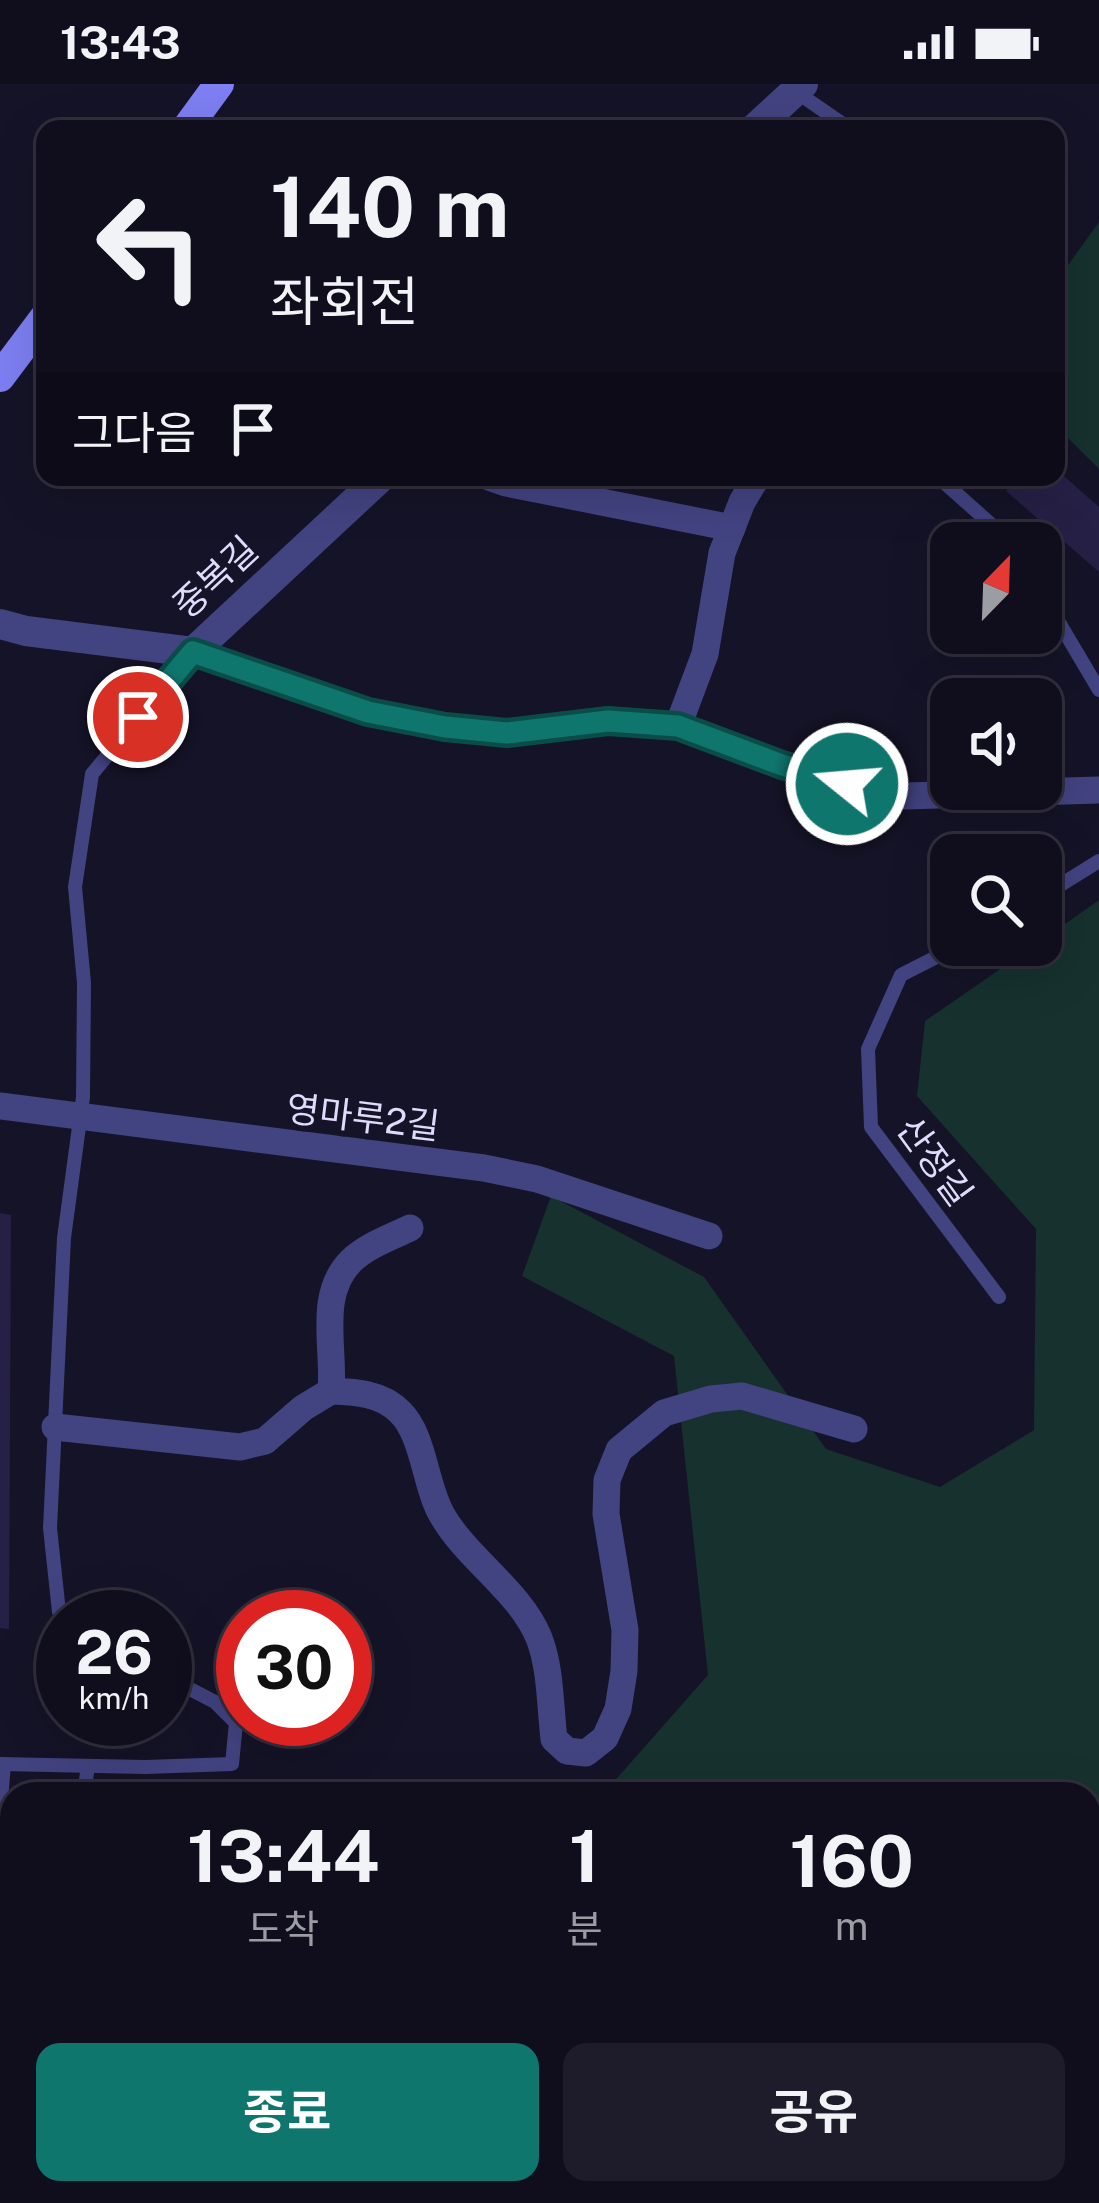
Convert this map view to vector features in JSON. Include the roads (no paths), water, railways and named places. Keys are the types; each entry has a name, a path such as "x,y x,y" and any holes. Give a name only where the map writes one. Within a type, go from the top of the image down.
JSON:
{"main road":[{"path":"193,120 219,84"},
{"path":"0,377 36,329"}],"street":[{"path":"762,120 794,86"},
{"name":"중복길","path":"0,624 26,632 193,652 371,486"},
{"path":"519,486 732,528"},
{"path":"678,726 705,654 722,553 752,486"},
{"path":"193,652 368,712 445,727 507,733 608,721 678,726 782,765 906,796 1099,790"},
{"name":"영마루2길","path":"0,1106 501,1172 537,1179 710,1236"},
{"path":"331,1391 330,1304 337,1280 352,1260 410,1228"},
{"path":"55,1427 240,1447 265,1442 303,1408 331,1391 361,1392 382,1400 401,1412 412,1430 440,1511 465,1549 526,1615 538,1636 554,1739 567,1751 586,1753 605,1738 618,1709 624,1671 625,1630 606,1514 607,1480 619,1450 664,1413 742,1396 854,1429"}],"lane":[{"path":"794,86 838,120"},
{"path":"948,486 988,522"},
{"path":"1062,627 1099,690"},
{"path":"56,1590 50,1528 64,1238 83,1096 84,983 75,886 92,774 193,652"},
{"path":"1062,884 1099,861"},
{"name":"산정길","path":"930,960 901,975 868,1049 871,1127 999,1297"},
{"path":"2,1764 232,1765 236,1723 215,1702 192,1690"},
{"path":"86,1782 88,1766"}]}
